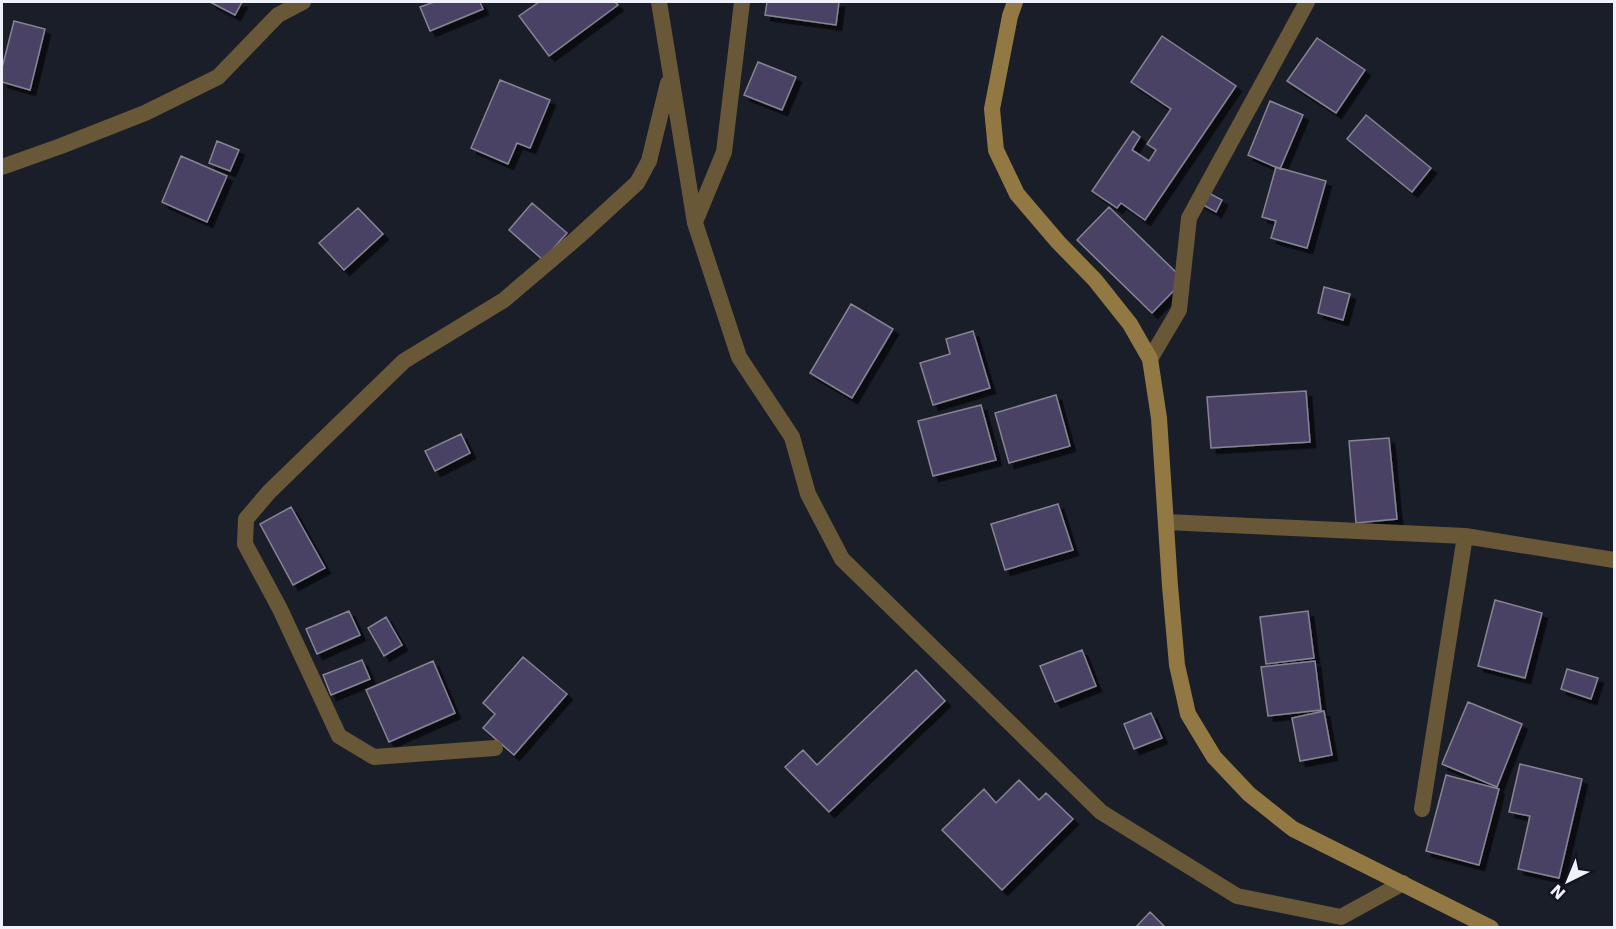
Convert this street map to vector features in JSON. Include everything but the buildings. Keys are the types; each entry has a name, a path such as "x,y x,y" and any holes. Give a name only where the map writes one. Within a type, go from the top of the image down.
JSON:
{"main road":[{"path":"1015,2 1010,16 992,109 996,150 1017,194 1058,242 1095,280 1130,324 1150,359 1159,418 1177,665 1188,714 1214,757 1249,794 1293,829 1491,927"}],"street":[{"path":"2,167 145,113 218,77 278,15 303,2"},
{"path":"659,2 695,223 739,357 792,437 808,494 842,559 1101,812 1237,896 1341,917 1404,883"},
{"path":"695,223 724,152 742,2"},
{"path":"1150,359 1179,310 1189,218 1307,2"},
{"path":"495,748 374,757 339,736 280,609 245,544 246,519 268,492 404,361 504,300 637,183 649,161 670,77"},
{"path":"1166,522 1465,536 1614,560"},
{"path":"1422,809 1465,536"}]}
